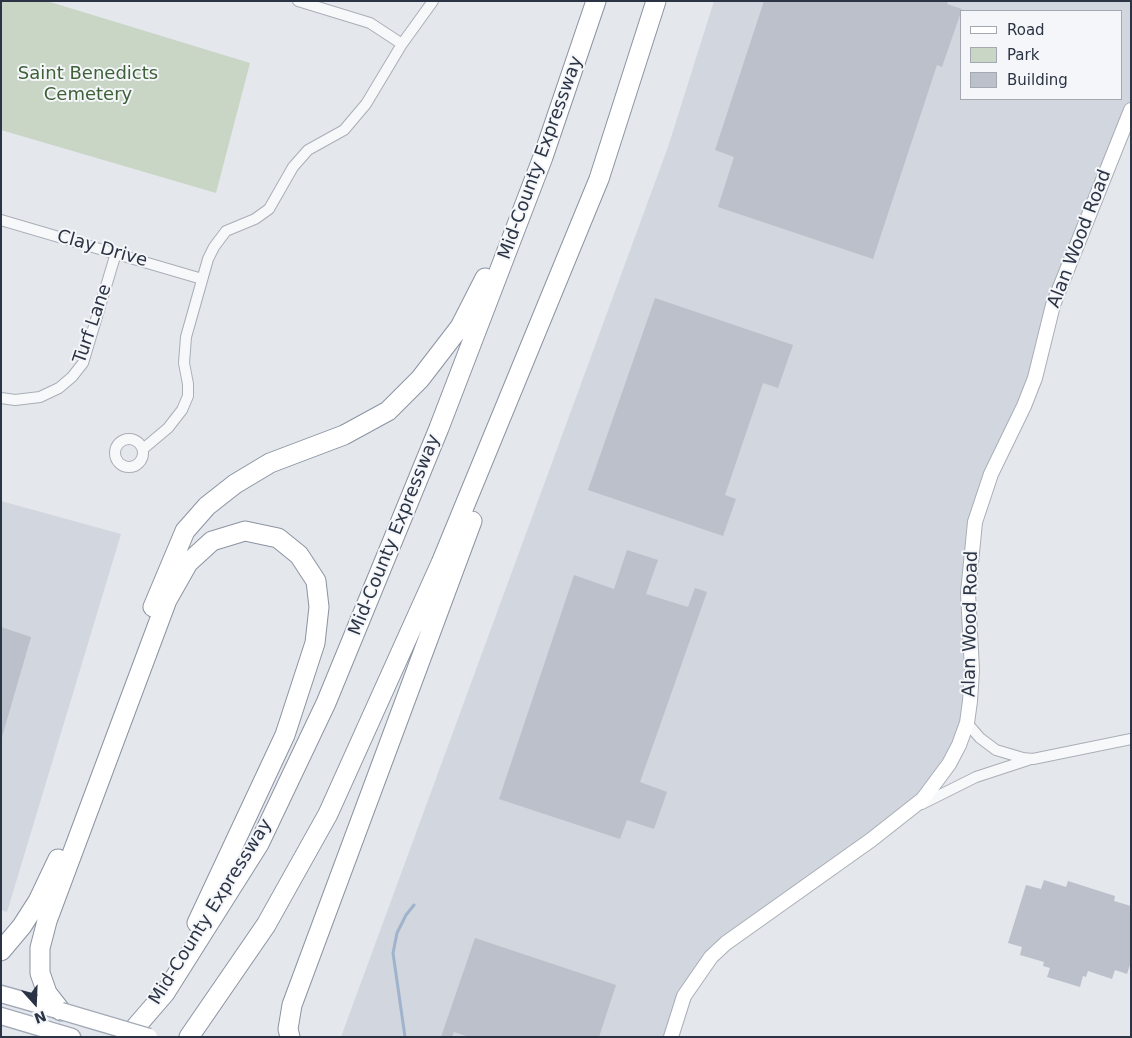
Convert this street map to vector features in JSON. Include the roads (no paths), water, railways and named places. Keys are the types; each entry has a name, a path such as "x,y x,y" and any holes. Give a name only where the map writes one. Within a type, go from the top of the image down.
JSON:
{"highway":[{"name":"Mid-County Expressway","path":"127,1037 165,993 258,844 326,703 439,428 543,157 596,1"},
{"path":"290,1037 288,1029 292,1004 600,179 656,1"},
{"path":"1,951 22,926 38,901 60,854 167,570 185,531 207,506 235,484 270,463 344,435 388,411 420,379 460,327 543,157"},
{"path":"189,1037 266,925 328,814 441,563 600,179"},
{"path":"61,1011 47,993 40,973 40,948 47,921 167,600 188,563 212,541 246,531 278,538 299,554 316,581 319,607 315,643 285,735 165,993"}],"main road":[{"path":"1,994 149,1037"},
{"path":"1,1016 72,1037"}],"street":[{"path":"143,449 168,428 182,410 188,396 184,363 186,337 208,259 220,239 226,231 255,219 269,209 293,167 308,150 344,130 366,104 402,44 433,1"},
{"path":"301,2 370,23 402,44"},
{"name":"Alan Wood Road","path":"672,1037 684,996 698,972 716,952 900,818 923,799 959,745 967,723 972,670 968,593 975,522 991,474 1024,406 1035,378 1053,304 1131,110"},
{"name":"Clay Drive","path":"1,220 202,279"},
{"name":"Turf Lane","path":"1,398 15,400 40,397 59,388 72,377 83,363 116,253"},
{"path":"967,723 980,738 996,750 1033,759"},
{"path":"900,818 961,784 1001,768 1033,759 1131,740"}],"waterway":[{"path":"405,1037 393,953 397,933 406,915 414,905"}],"park label":[{"name":"Saint Benedicts Cemetery","path":"88,84"}]}
